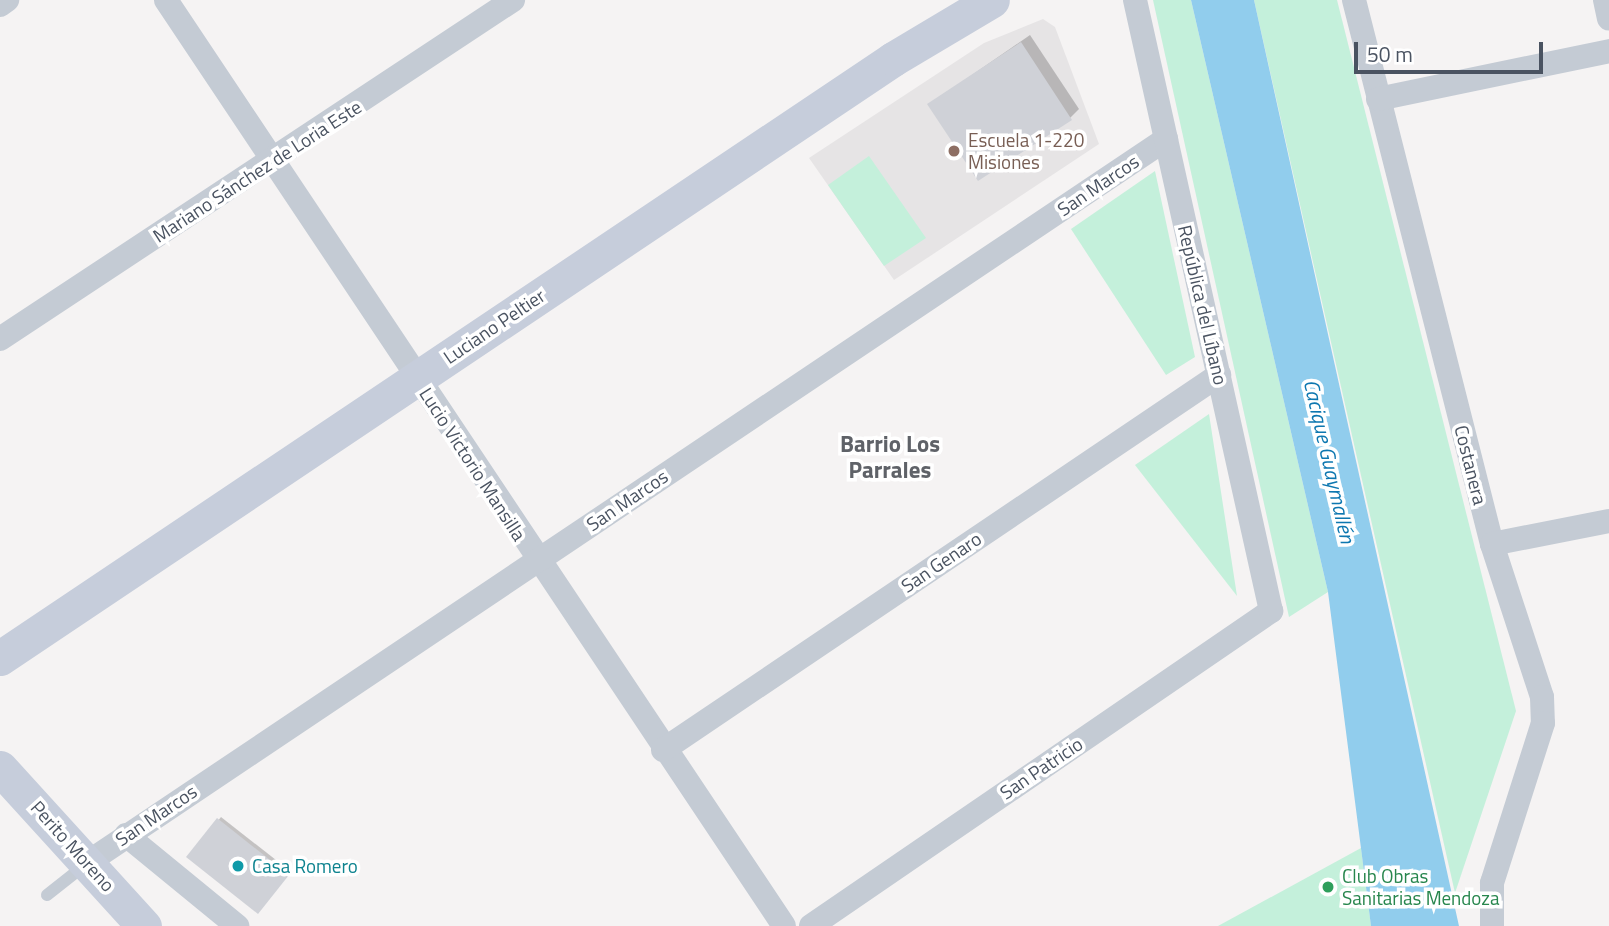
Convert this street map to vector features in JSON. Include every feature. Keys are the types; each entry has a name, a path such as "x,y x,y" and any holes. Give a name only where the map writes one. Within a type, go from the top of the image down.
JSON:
{"street":[{"path":"0,5 8,0"},
{"name":"Lucio Victorio Mansilla","path":"166,0 418,377 536,561 784,926"},
{"name":"Mariano Sánchez de Loria Este","path":"0,340 513,0"},
{"name":"República del Líbano","path":"1135,0 1271,611"},
{"name":"Costanera","path":"1354,0 1492,544 1543,709 1492,883 1492,926"},
{"path":"1605,0 1609,19"},
{"name":"Luciano Peltier","path":"0,658 418,377 988,1"},
{"path":"1378,99 1609,51"},
{"name":"San Marcos","path":"89,861 1166,139"},
{"name":"San Genaro","path":"663,750 1219,374"},
{"path":"1492,544 1609,521"},
{"name":"San Patricio","path":"811,926 1271,611"},
{"name":"Perito Moreno","path":"0,768 89,861 144,926"},
{"path":"126,835 237,926"}],"lane":[{"path":"47,895 89,861"}],"shaded area":[{"name":"Escuela 1-220 Misiones","path":"1043,19 1055,27 1099,144 894,280 809,158 984,43"}],"green space":[{"path":"1153,0 1191,0 1328,592 1289,617"},
{"path":"1254,0 1337,0 1516,711 1455,893"},
{"path":"869,156 926,238 884,266 828,185"},
{"path":"1155,171 1195,357 1166,375 1071,229"},
{"path":"1209,414 1237,596 1135,465"},
{"name":"Club Obras Sanitarias Mendoza","path":"1361,848 1371,926 1218,926"}],"water":[{"name":"Cacique Guaymallén","path":"1191,0 1254,0 1459,926 1371,926 1328,592"}],"building":[{"path":"1021,42 1072,120 978,181 927,104"},
{"name":"Casa Romero","path":"217,818 289,875 258,914 186,857"}],"place":[{"name":"Escuela 1-220 Misiones","path":"954,151"},
{"name":"Casa Romero","path":"238,866"},
{"name":"Club Obras Sanitarias Mendoza","path":"1328,887"}],"district":[{"name":"Barrio Los Parrales","path":"890,457"}]}
